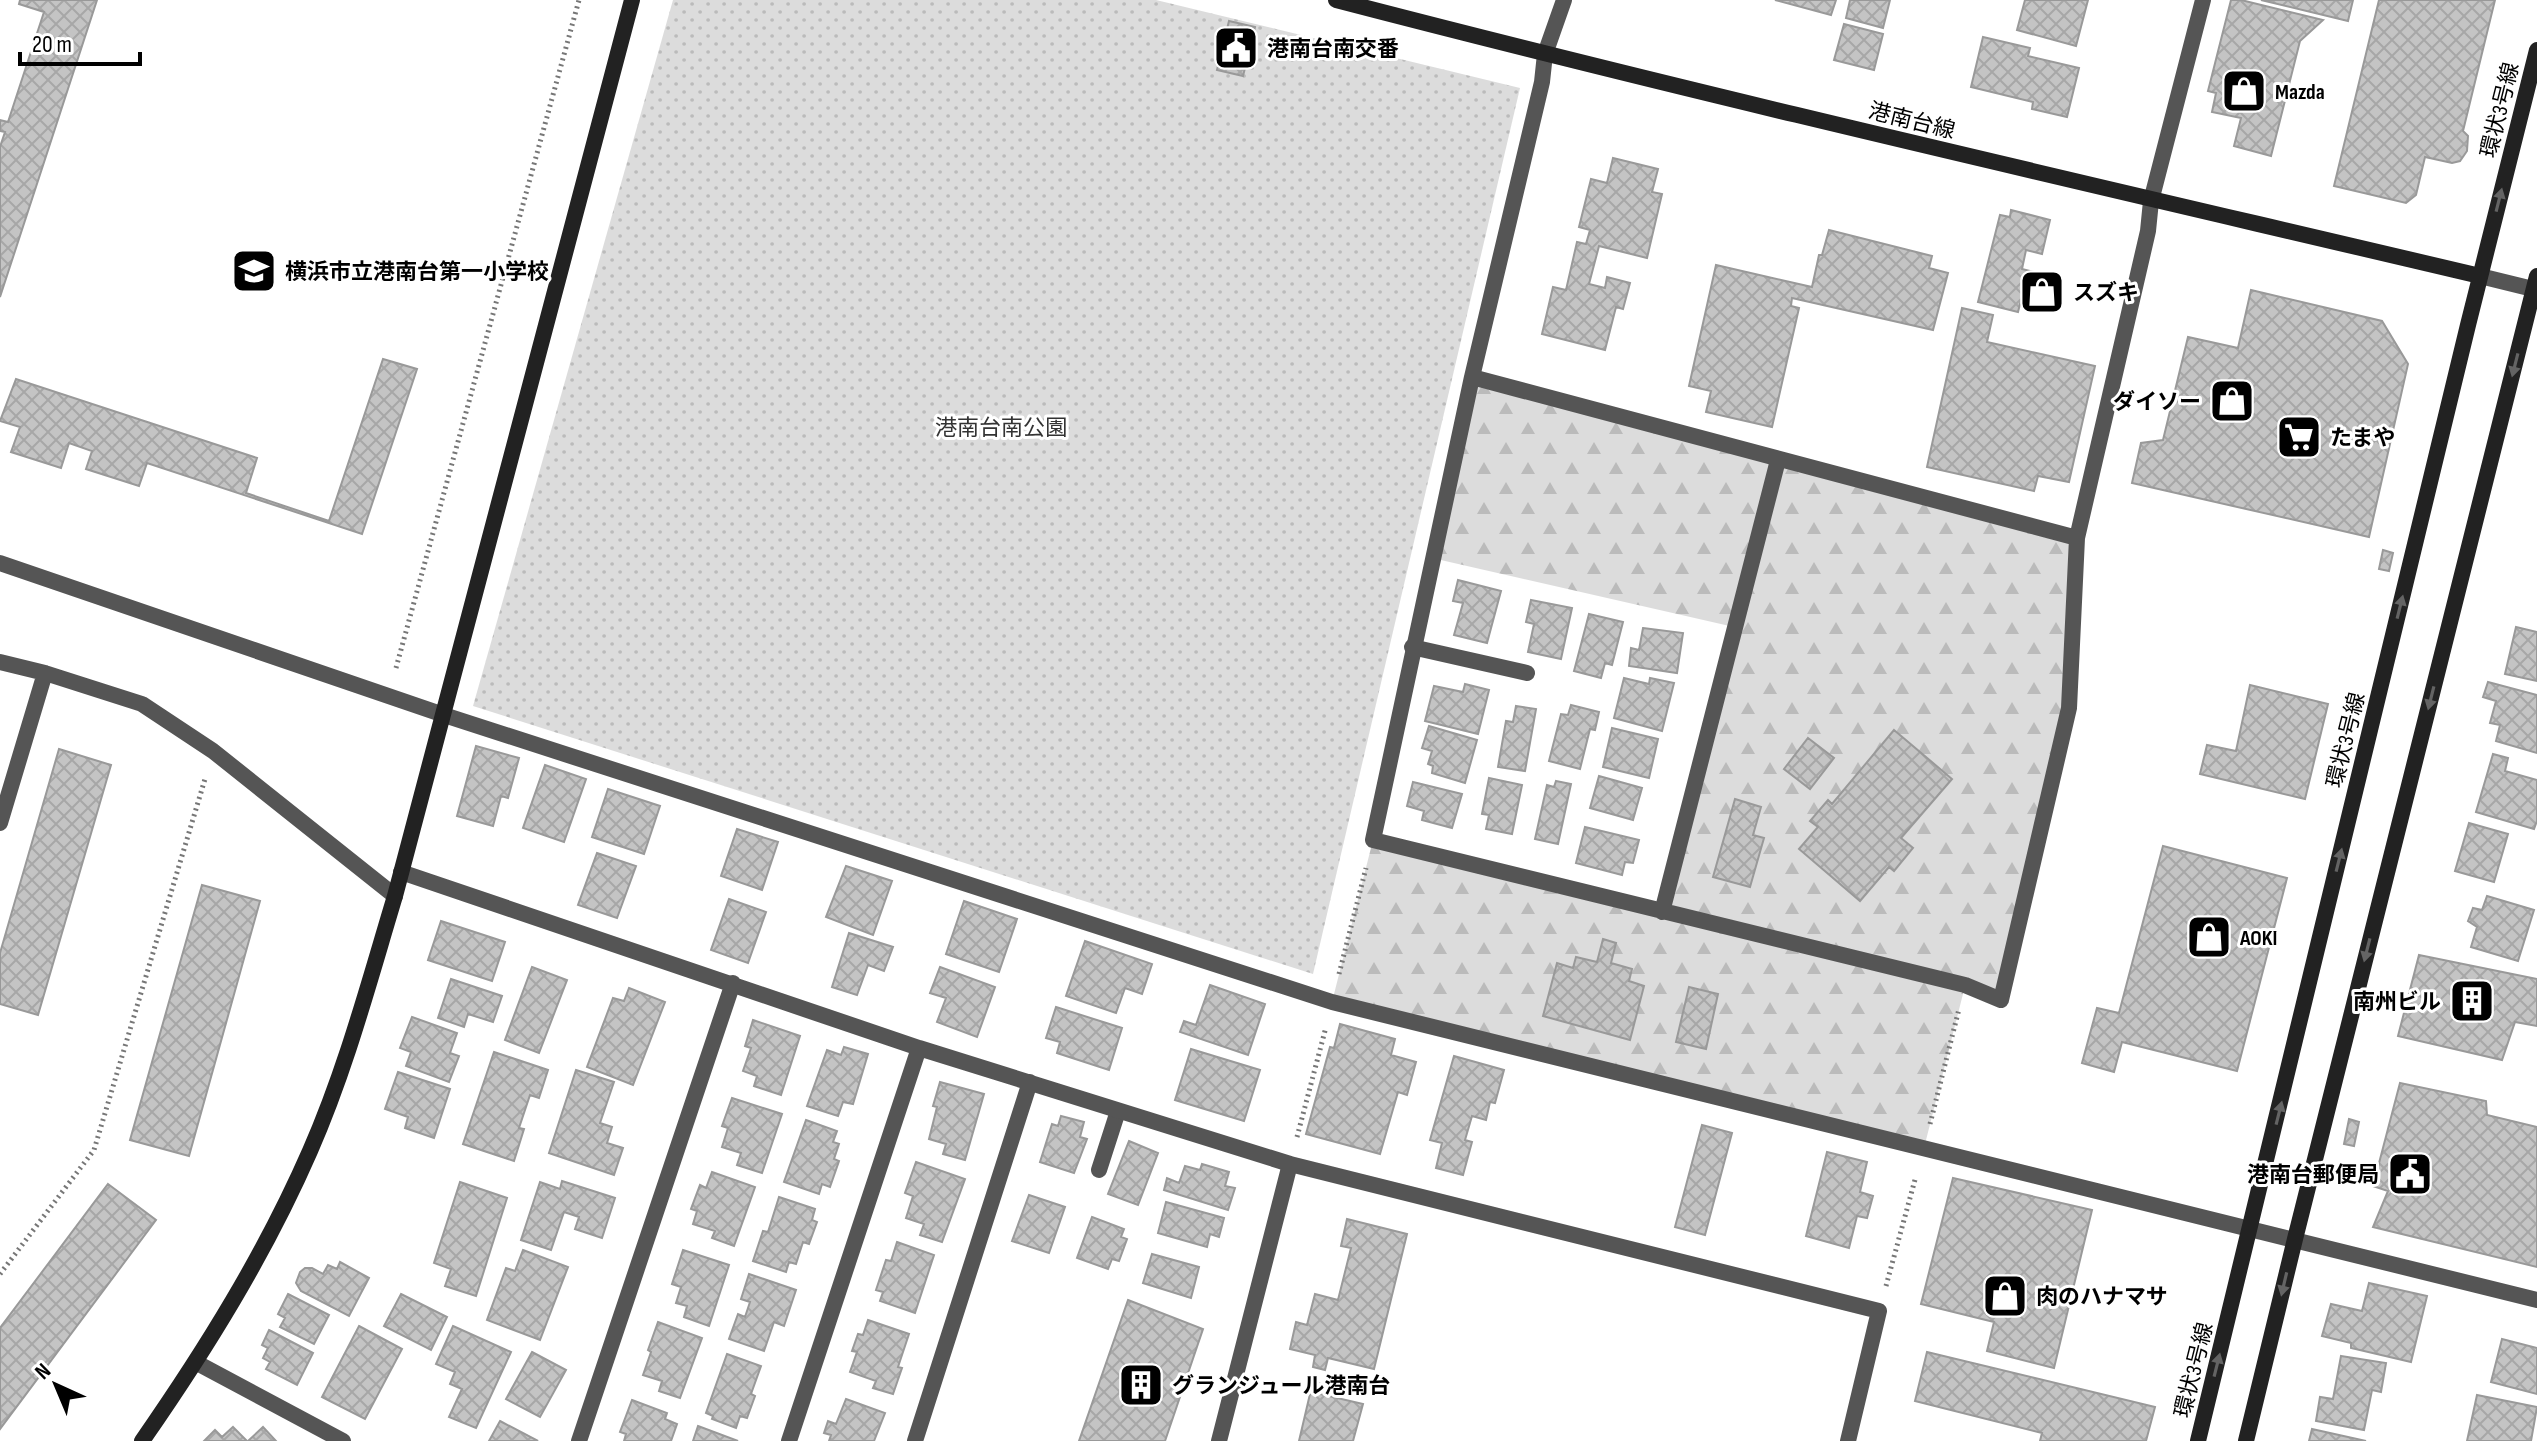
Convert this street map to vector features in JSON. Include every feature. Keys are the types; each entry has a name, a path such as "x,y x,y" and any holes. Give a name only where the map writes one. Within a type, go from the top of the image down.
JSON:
{"street":[{"path":"142,1441 197,1363 258,1258 311,1150 353,1035 444,715 632,0"},
{"name":"港南台線","path":"1336,0 2151,201 2480,276"},
{"path":"1564,0 1545,54 1542,82 1412,647 1373,840 1965,985 2001,1000 2069,708 2077,538 2148,231 2151,201 2203,0"},
{"name":"環状3号線","path":"2198,1441 2537,50"},
{"path":"2246,1441 2536,285 2480,276"},
{"path":"1472,377 2077,538"},
{"path":"1662,912 1778,460"},
{"path":"0,563 444,715 1332,1002 2537,1300"},
{"path":"1412,647 1527,673"},
{"path":"0,662 142,704 213,751 395,896"},
{"path":"0,823 45,673"},
{"path":"401,872 919,1048 1290,1164 1879,1311 1848,1441"},
{"path":"579,1441 733,983"},
{"path":"789,1441 919,1048"},
{"path":"915,1441 1030,1082"},
{"path":"1099,1170 1118,1111"},
{"path":"1219,1441 1290,1164"},
{"path":"197,1363 343,1441"}],"path":[{"path":"388,696 579,0"},
{"path":"0,1274 94,1150 213,751"}],"green space":[{"name":"港南台南公園","path":"673,0 1156,0 1520,88 1313,974 473,706"},
{"path":"1472,377 2077,538 2069,708 2001,1000 1965,986 1924,1148 1332,1002 1373,840 1662,910 1734,627 1432,558"}],"building":[{"path":"20,0 97,0 0,297 0,147 5,132 0,131 0,120 8,122 44,12 19,4"},
{"path":"1775,0 1836,0 1831,15"},
{"path":"1850,0 1890,0 1883,28 1846,18"},
{"path":"2025,0 2088,0 2076,46 2017,30"},
{"path":"2231,0 2323,20 2300,41 2271,156 2234,146 2241,118 2212,112 2216,93 2208,91"},
{"path":"2261,0 2353,0 2348,21"},
{"path":"2379,0 2495,0 2463,131 2468,136 2467,151 2460,161 2452,163 2425,157 2416,195 2406,203 2334,186"},
{"name":"港南台南交番","path":"1229,21 1255,27 1243,76 1217,70"},
{"path":"1844,24 1883,34 1874,70 1834,60"},
{"path":"1983,37 2030,48 2028,56 2079,68 2067,117 2032,109 2033,102 1971,87"},
{"path":"1613,158 1658,169 1652,192 1662,194 1647,258 1599,246 1589,284 1605,288 1607,277 1630,283 1623,309 1616,307 1605,350 1542,334 1553,287 1566,290 1577,242 1586,244 1590,230 1579,227 1591,179 1607,183"},
{"path":"2011,210 2050,220 2042,254 2026,250 2022,269 2034,272 2028,301 2021,300 2018,312 1978,302 2000,215 2010,217"},
{"path":"1829,230 1932,256 1929,268 1948,273 1933,330 1792,298 1791,306 1799,308 1772,427 1706,412 1711,391 1689,386 1716,265 1812,287 1819,255 1822,255"},
{"path":"2251,290 2382,321 2408,364 2369,537 2132,483 2141,443 2163,440 2188,337 2238,348"},
{"path":"1962,308 1993,315 1987,342 2095,366 2069,482 2038,476 2034,491 1927,467"},
{"path":"383,359 417,369 362,534 147,463 139,486 86,469 92,451 69,443 61,468 11,452 20,427 0,421 16,379 257,458 246,493 329,521"},
{"path":"2383,550 2393,553 2389,571 2379,569"},
{"path":"1458,580 1501,591 1487,643 1454,635 1463,603 1453,601"},
{"path":"1531,600 1572,608 1561,659 1528,652 1534,624 1526,622"},
{"path":"1589,614 1623,622 1612,665 1605,663 1601,678 1574,671"},
{"path":"2516,627 2537,632 2537,681 2505,674"},
{"path":"1643,628 1683,633 1677,673 1629,666 1631,648 1639,650"},
{"path":"1624,678 1649,684 1650,678 1674,683 1662,731 1614,718"},
{"path":"2488,682 2537,695 2537,753 2496,741 2500,725 2490,723 2496,701 2483,697"},
{"path":"1465,684 1489,690 1478,734 1425,721 1434,686 1463,692"},
{"path":"2250,685 2328,704 2305,799 2200,774 2207,745 2236,751"},
{"path":"1571,705 1599,712 1595,730 1590,729 1580,769 1549,761 1561,714 1568,715"},
{"path":"1516,706 1536,709 1525,771 1498,767 1506,721 1513,722"},
{"path":"1429,726 1477,740 1465,783 1432,773 1433,766 1428,764 1432,751 1422,748"},
{"path":"1612,728 1658,739 1649,778 1603,767"},
{"path":"1894,730 1952,779 1901,838 1913,848 1894,871 1889,867 1860,901 1799,849 1818,827 1810,821 1828,800 1832,804"},
{"path":"1808,738 1834,758 1810,789 1784,769"},
{"path":"476,746 519,758 508,798 501,796 493,826 457,816"},
{"path":"59,749 111,765 38,1015 0,1004 0,953"},
{"path":"2493,754 2508,758 2505,771 2537,780 2537,821 2534,829 2476,812"},
{"path":"545,765 586,779 564,842 523,828"},
{"path":"1599,776 1642,788 1633,820 1590,808"},
{"path":"1489,778 1522,785 1512,834 1486,829 1489,815 1482,814"},
{"path":"1556,781 1571,784 1558,844 1535,839 1547,785 1554,787"},
{"path":"1413,782 1462,794 1452,828 1422,820 1424,811 1407,806"},
{"path":"608,789 660,806 644,854 592,837"},
{"path":"1735,799 1761,807 1753,835 1764,838 1750,887 1713,877"},
{"path":"2469,823 2508,834 2494,882 2455,871"},
{"path":"1585,827 1639,840 1633,863 1625,862 1622,875 1576,863"},
{"path":"737,829 778,842 762,890 721,876"},
{"path":"2163,846 2287,878 2237,1071 2122,1042 2114,1072 2082,1063 2097,1008 2119,1013"},
{"path":"597,853 636,866 617,918 578,905"},
{"path":"846,866 892,881 873,935 826,917"},
{"path":"202,885 260,901 189,1156 130,1140"},
{"path":"2487,896 2534,910 2518,961 2471,947 2477,927 2468,921 2473,908 2482,910"},
{"path":"729,899 766,912 748,963 711,950"},
{"path":"964,901 1017,919 999,972 946,954"},
{"path":"441,921 505,942 492,981 428,960"},
{"path":"849,933 893,947 884,971 868,965 857,995 832,987"},
{"path":"1603,939 1616,943 1611,963 1632,969 1629,981 1644,986 1630,1040 1543,1016 1557,963 1573,968 1576,957 1597,962"},
{"path":"1085,941 1152,964 1142,994 1125,988 1116,1013 1066,996"},
{"name":"南州ビル","path":"2419,955 2537,979 2537,1026 2515,1022 2502,1060 2398,1036"},
{"path":"532,967 567,980 539,1053 505,1040"},
{"path":"940,967 995,987 977,1037 937,1022 946,998 930,993"},
{"path":"451,979 502,996 493,1022 468,1014 464,1027 438,1018"},
{"path":"1210,985 1265,1004 1248,1055 1180,1032 1184,1021 1196,1025"},
{"path":"1689,987 1718,994 1706,1049 1676,1042"},
{"path":"629,988 665,1002 633,1085 587,1067 613,998 624,1001"},
{"path":"1056,1007 1122,1028 1109,1070 1057,1053 1060,1042 1046,1038"},
{"path":"412,1017 457,1033 450,1053 459,1056 449,1082 406,1066 411,1052 400,1048"},
{"path":"753,1020 800,1036 781,1095 754,1086 757,1076 743,1071 751,1048 745,1046"},
{"path":"1340,1024 1395,1039 1391,1055 1416,1062 1407,1095 1398,1092 1380,1154 1306,1134 1330,1047 1334,1048"},
{"path":"844,1047 868,1054 853,1104 843,1102 838,1116 807,1106 827,1050 841,1055"},
{"path":"1191,1049 1260,1070 1244,1121 1175,1100"},
{"path":"494,1052 548,1070 539,1098 530,1095 519,1128 524,1129 514,1161 463,1144"},
{"path":"1454,1056 1504,1070 1495,1103 1490,1102 1486,1120 1472,1116 1465,1140 1472,1142 1463,1175 1436,1168 1442,1143 1430,1140"},
{"path":"576,1070 614,1082 600,1123 612,1127 607,1143 623,1148 614,1175 549,1153"},
{"path":"398,1072 450,1089 434,1138 405,1128 408,1117 385,1109"},
{"path":"940,1082 984,1094 965,1160 943,1154 946,1144 929,1139"},
{"path":"2400,1083 2486,1101 2487,1115 2537,1127 2537,1267 2373,1227 2388,1191 2373,1186"},
{"path":"732,1098 782,1114 762,1173 737,1165 741,1153 722,1147 728,1128 722,1126"},
{"path":"1061,1116 1084,1122 1080,1137 1087,1139 1074,1173 1040,1162 1052,1124 1058,1126"},
{"path":"2349,1119 2359,1122 2354,1146 2344,1144"},
{"path":"806,1120 837,1131 833,1142 839,1144 834,1159 839,1161 830,1187 822,1184 819,1194 784,1182"},
{"path":"1702,1125 1732,1133 1705,1235 1675,1227"},
{"path":"1129,1141 1158,1153 1138,1205 1108,1194"},
{"path":"1827,1152 1867,1162 1860,1192 1873,1196 1867,1218 1857,1216 1849,1248 1806,1236"},
{"path":"916,1162 965,1179 942,1242 920,1235 924,1224 906,1218 913,1196 905,1193"},
{"path":"1202,1164 1229,1172 1225,1186 1235,1188 1228,1210 1164,1190 1167,1178 1179,1183 1185,1166 1200,1170"},
{"path":"712,1172 755,1187 734,1246 712,1238 715,1231 693,1224 697,1211 691,1209 700,1185 706,1188"},
{"path":"1953,1178 2092,1210 2054,1368 1987,1351 1994,1322 1921,1304"},
{"path":"562,1181 615,1198 602,1238 575,1229 579,1217 564,1212 551,1250 521,1240 540,1182 560,1189"},
{"path":"460,1182 507,1198 476,1296 445,1286 451,1269 434,1263"},
{"path":"108,1184 156,1220 0,1429 0,1328"},
{"path":"1029,1195 1065,1207 1049,1253 1012,1241"},
{"path":"779,1197 815,1209 812,1220 817,1222 809,1244 803,1242 796,1264 789,1262 786,1272 753,1261 763,1231 768,1232"},
{"path":"1166,1202 1224,1218 1219,1237 1210,1234 1207,1247 1158,1233"},
{"path":"1092,1217 1124,1229 1121,1237 1127,1239 1119,1261 1112,1259 1108,1269 1077,1258"},
{"path":"1347,1219 1407,1234 1374,1369 1328,1358 1325,1370 1313,1367 1315,1355 1290,1349 1296,1322 1307,1325 1315,1294 1338,1300 1351,1248 1341,1246"},
{"path":"897,1242 934,1255 915,1313 880,1301 883,1292 876,1290 886,1260 891,1261"},
{"path":"523,1250 568,1267 540,1340 487,1320 506,1268 515,1271"},
{"path":"683,1250 729,1265 709,1326 684,1317 687,1306 676,1303 681,1287 672,1284"},
{"path":"1152,1254 1199,1267 1191,1298 1143,1283"},
{"path":"340,1262 369,1278 349,1316 301,1291 296,1283 305,1268 323,1274 328,1265 337,1269"},
{"path":"749,1274 796,1290 784,1326 774,1322 764,1351 729,1339 738,1314 745,1317 750,1302 741,1299"},
{"path":"2369,1283 2427,1296 2411,1362 2351,1348 2351,1343 2322,1336 2331,1304 2362,1311"},
{"path":"288,1294 329,1315 314,1344 280,1327 285,1318 278,1314"},
{"path":"401,1294 447,1317 431,1350 384,1326"},
{"name":"グランジュール港南台","path":"1128,1300 1203,1329 1165,1441 1079,1441"},
{"path":"868,1320 909,1334 893,1394 873,1388 876,1381 850,1372 857,1352 852,1351 858,1334 863,1335"},
{"path":"658,1322 702,1338 680,1398 659,1391 662,1381 643,1375"},
{"path":"359,1326 402,1349 365,1419 322,1397"},
{"path":"453,1326 511,1352 476,1428 449,1417 462,1389 450,1384 455,1372 436,1364"},
{"path":"269,1330 313,1353 297,1385 266,1369 270,1362 263,1358 268,1348 262,1345"},
{"path":"2502,1339 2537,1348 2537,1394 2491,1382"},
{"path":"532,1352 566,1370 540,1417 506,1399"},
{"path":"1927,1352 2155,1407 2146,1441 2040,1441 2042,1433 1915,1401"},
{"path":"727,1354 761,1366 747,1418 740,1416 736,1428 712,1419 713,1416 706,1413"},
{"path":"2341,1356 2386,1363 2381,1392 2372,1390 2364,1430 2316,1421 2320,1397 2333,1399"},
{"path":"1313,1381 1322,1384 1320,1394 1363,1404 1353,1441 1299,1441"},
{"path":"2477,1395 2537,1407 2531,1441 2467,1441"},
{"path":"846,1399 885,1413 874,1441 829,1441 831,1435 824,1433 828,1421 836,1424"},
{"path":"632,1400 667,1413 665,1419 677,1424 671,1441 624,1441 626,1434 620,1432"},
{"path":"500,1421 538,1441 489,1441"},
{"path":"698,1426 738,1441 693,1441"},
{"path":"233,1427 247,1441 204,1441 215,1430 222,1437"},
{"path":"263,1427 276,1441 248,1441"},
{"path":"2312,1429 2366,1441 2309,1441"}],"place":[{"name":"港南台南交番","path":"1236,48"},
{"name":"Mazda","path":"2244,91"},
{"name":"横浜市立港南台第一小学校","path":"254,271"},
{"name":"スズキ","path":"2042,292"},
{"name":"ダイソー","path":"2232,401"},
{"name":"たまや","path":"2299,437"},
{"name":"AOKI","path":"2209,937"},
{"name":"南州ビル","path":"2472,1001"},
{"name":"港南台郵便局","path":"2410,1174"},
{"name":"肉のハナマサ","path":"2005,1296"},
{"name":"グランジュール港南台","path":"1141,1385"}]}
